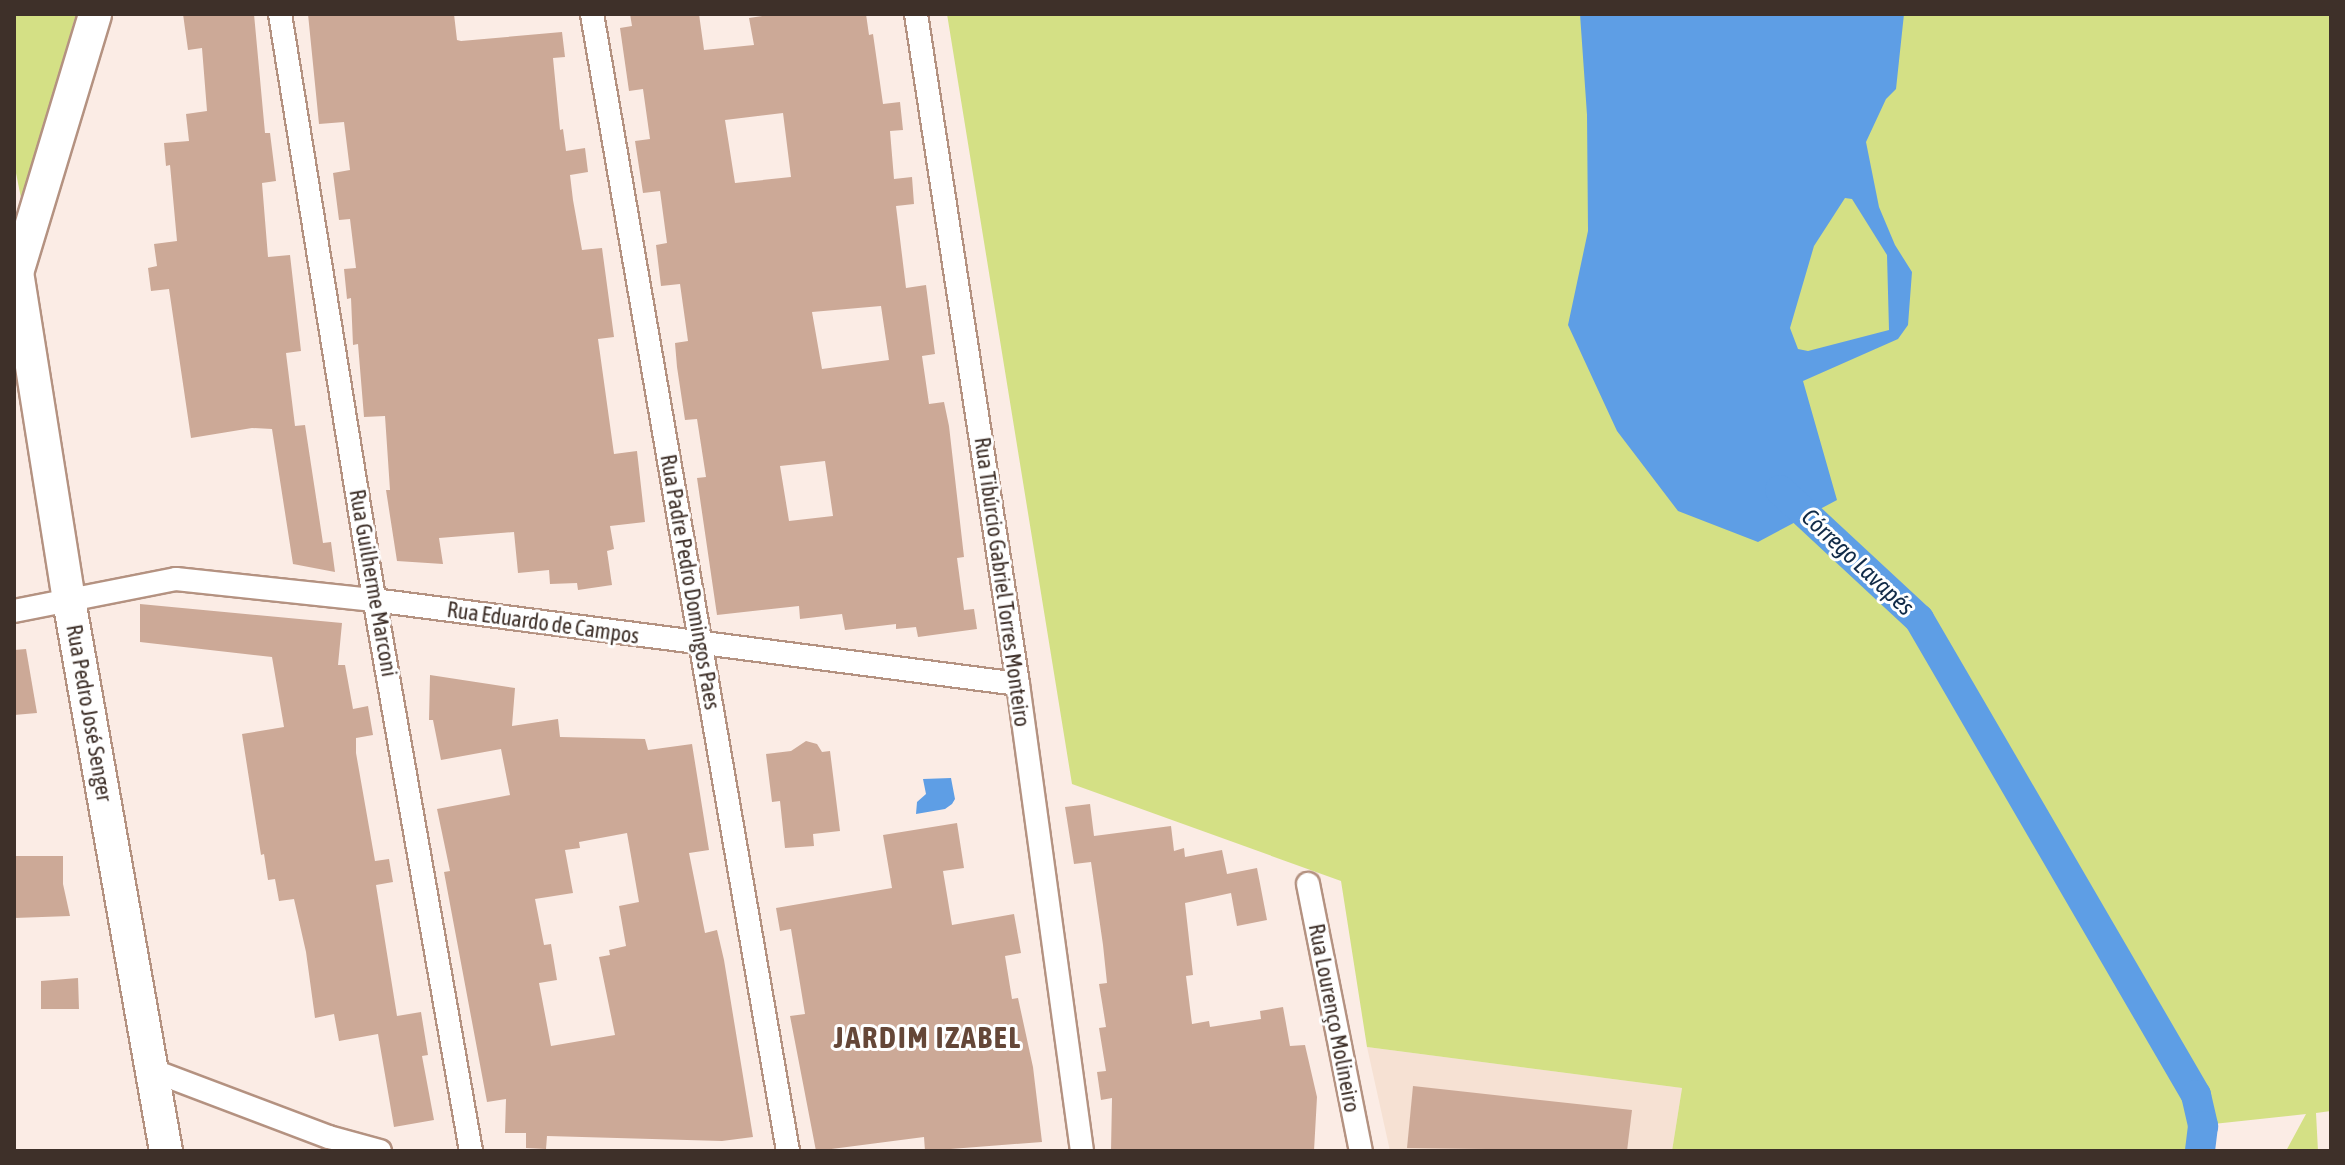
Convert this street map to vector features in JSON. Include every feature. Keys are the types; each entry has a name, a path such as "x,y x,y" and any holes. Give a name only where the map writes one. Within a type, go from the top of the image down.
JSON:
{"main road":[{"name":"Rua Pedro José Senger","path":"95,14 16,263 69,600 166,1151"}],"street":[{"name":"Rua Guilherme Marconi","path":"280,14 374,600 471,1151"},
{"name":"Rua Padre Pedro Domingos Paes","path":"592,14 788,1151"},
{"name":"Rua Tibúrcio Gabriel Torres Monteiro","path":"916,14 1018,684 1082,1151"},
{"name":"Rua Eduardo de Campos","path":"14,611 176,579 374,600 1018,684"},
{"name":"Rua Lourenço Molineiro","path":"1308,884 1361,1151"},
{"path":"154,1071 329,1137 380,1151"}],"shaded area":[{"path":"1367,1047 1682,1088 1672,1151 1390,1151"}],"green space":[{"path":"14,14 76,14 22,203 14,163"},
{"path":"947,14 2331,14 2331,1111 2316,1113 2318,1151 2286,1151 2306,1114 2204,1125 2200,1151 1672,1151 1682,1088 1367,1047 1341,881 1072,784"}],"water":[{"path":"1580,14 1904,14 1896,89 1886,99 1866,142 1879,207 1895,245 1912,272 1908,325 1898,339 1803,381 1837,500 1758,542 1678,511 1617,431 1568,325 1588,231 1587,115","holes":["1845,198 1852,199 1887,255 1889,330 1808,351 1798,349 1790,328 1814,246"]},
{"path":"951,778 955,799 952,804 945,809 916,814 917,802 926,794 923,779"}],"building":[{"path":"183,14 254,14 265,133 270,133 276,181 262,183 268,257 290,255 301,351 286,353 295,426 305,425 323,543 331,542 335,572 293,564 272,429 252,428 191,438 169,289 151,291 148,268 157,266 154,244 177,241 170,165 166,166 164,143 189,141 186,114 207,111 202,48 188,50"},
{"path":"308,14 454,14 457,40 461,41 562,32 565,57 553,58 560,130 563,129 566,151 585,148 588,172 570,175 573,200 582,250 602,248 614,337 598,339 614,454 637,451 645,522 610,526 614,549 607,551 612,585 578,590 577,583 550,584 549,570 518,573 514,532 439,538 443,564 397,561 386,490 390,490 385,416 364,417 358,344 353,345 351,298 347,299 344,269 356,268 350,219 339,220 333,173 350,170 344,122 319,124"},
{"path":"630,14 699,14 704,50 754,45 749,18 777,14 866,14 869,35 873,34 883,104 900,102 903,130 890,131 894,179 912,177 914,204 896,206 906,288 926,285 935,354 922,356 929,404 944,402 964,557 957,558 964,610 974,609 977,629 918,637 916,627 896,629 896,624 845,630 842,614 800,619 799,606 717,615 697,478 706,477 697,419 685,420 677,367 675,343 688,341 680,284 661,286 656,245 667,243 660,191 643,193 635,141 650,139 643,89 629,91 620,28 632,26","holes":["783,113 791,177 735,183 725,120","881,306 889,360 822,369 812,312","825,461 833,516 789,521 780,466"]},
{"path":"140,604 342,623 338,665 345,665 353,709 368,706 373,735 356,738 356,753 375,861 389,859 393,882 376,885 397,1016 421,1012 428,1055 422,1056 434,1120 394,1127 378,1034 339,1041 334,1014 315,1018 306,952 294,899 279,901 275,879 268,880 264,854 261,855 242,734 284,727 272,657 140,642"},
{"path":"26,649 37,713 14,715 14,650"},
{"path":"430,675 515,688 512,726 558,719 560,737 645,739 648,750 692,744 709,850 689,853 705,933 717,930 724,960 753,1137 722,1141 547,1136 546,1149 526,1148 526,1133 505,1133 506,1099 487,1102 444,872 450,871 437,809 510,795 501,749 441,760 433,720 429,720","holes":["627,833 639,902 619,906 626,946 609,950 610,955 599,957 615,1035 551,1046 539,983 557,980 551,944 544,945 535,899 573,893 565,850 580,848 579,842"]},
{"path":"806,741 817,744 822,752 830,751 840,831 813,834 814,846 785,848 780,801 772,802 766,754 791,751"},
{"path":"1090,804 1094,836 1171,826 1174,851 1184,848 1185,857 1222,850 1227,874 1257,868 1267,920 1237,926 1231,893 1185,903 1193,975 1186,976 1192,1024 1209,1021 1210,1027 1261,1019 1260,1011 1283,1007 1290,1046 1305,1045 1317,1097 1314,1151 1111,1151 1112,1098 1101,1100 1097,1072 1106,1071 1099,1028 1106,1027 1099,984 1107,983 1103,945 1091,862 1074,864 1065,807"},
{"path":"957,823 964,868 943,871 952,925 1014,914 1021,953 1005,956 1012,999 1018,998 1033,1067 1042,1142 925,1151 924,1137 816,1151 790,1016 805,1014 791,929 780,931 776,908 892,888 883,835"},
{"path":"14,856 63,856 63,884 70,916 14,918"},
{"path":"78,978 79,1009 41,1009 41,981"},
{"path":"1413,1086 1632,1110 1627,1151 1407,1148"}],"waterway":[{"name":"Córrego Lavapés","path":"1780,490 1919,619 2196,1095 2203,1126 2200,1151"}],"district":[{"name":"JARDIM IZABEL","path":"928,1037"}]}
